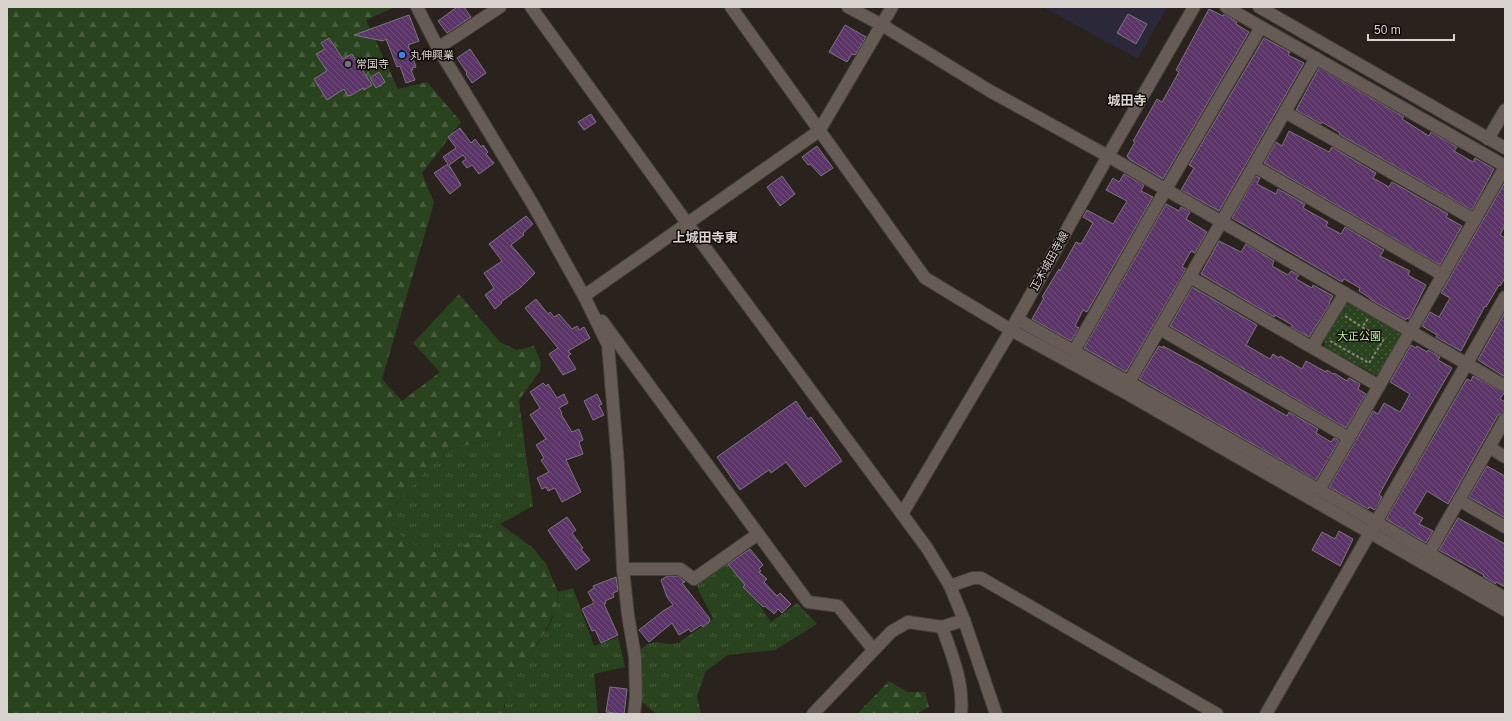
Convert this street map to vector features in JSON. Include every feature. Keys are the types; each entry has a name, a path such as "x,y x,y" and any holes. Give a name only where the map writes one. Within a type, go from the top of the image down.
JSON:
{"street":[{"path":"417,7 438,48 532,204 584,296 608,345 617,456 623,569 628,615 635,657 636,697 634,714"},
{"path":"438,48 500,7"},
{"path":"531,7 687,223 927,548 950,586 964,620 996,714"},
{"path":"731,7 925,278 1011,330 1126,393 1505,610"},
{"path":"848,7 990,91 1166,189 1505,386"},
{"path":"584,296 819,131 892,7"},
{"name":"正木城田寺線","path":"902,514 1011,330 1108,156 1194,7"},
{"path":"1226,7 1505,166 1319,490"},
{"path":"1259,7 1505,148"},
{"path":"1074,351 1166,189 1261,27"},
{"path":"1129,382 1316,58"},
{"path":"1488,139 1505,110"},
{"path":"1285,112 1474,220"},
{"path":"1254,166 1443,275"},
{"path":"1190,277 1379,386"},
{"path":"1312,347 1345,293"},
{"path":"584,296 808,602 838,606 873,649"},
{"path":"1266,714 1505,297"},
{"path":"1017,319 1376,522 1505,598"},
{"path":"1160,329 1349,438"},
{"path":"1429,553 1505,419"},
{"path":"1489,447 1505,457"},
{"path":"1459,500 1505,527"},
{"path":"623,569 680,569 694,579 758,534"},
{"path":"950,586 973,578 980,578 1217,714"},
{"path":"812,714 891,632 908,622 942,627 964,620"},
{"path":"942,627 958,669 962,706 961,714"}],"path":[{"path":"1362,327 1374,309"},
{"path":"1333,335 1330,342 1369,363 1384,338 1343,315"}],"shaded area":[{"path":"1043,7 1167,7 1138,59"}],"green space":[{"path":"7,7 395,7 366,20 398,89 427,82 461,122 422,173 434,203 382,379 402,401 440,372 413,343 459,294 500,342 517,350 534,346 541,362 540,371 519,400 521,417 493,439 447,450 439,456 401,498 392,513 391,523 395,531 409,542 426,550 444,553 462,547 491,525 500,524 533,548 546,564 558,592 556,609 544,634 517,671 508,687 504,706 506,714 7,714"},
{"name":"大正公園","path":"1351,302 1400,330 1402,336 1379,377 1325,347 1324,337 1343,303"},
{"path":"521,417 533,506 500,524 491,525 462,547 444,553 425,550 409,542 395,531 391,523 392,513 401,498 439,456 447,450 493,439"},
{"path":"729,561 771,622 797,603 817,624 775,650 728,655 706,671 697,696 701,714 657,714 643,703 639,690 638,658 641,649 647,644 656,642 669,644 678,643 713,619 696,585"},
{"path":"573,588 594,646 618,637 625,667 594,674 598,714 506,714 505,702 511,680 548,628 556,608 558,592"},
{"path":"889,681 907,692 925,692 929,707 916,714 857,714"}],"building":[{"path":"457,7 464,7 471,17 447,33 438,21"},
{"path":"1209,9 1223,16 1224,14 1249,32 1163,179 1129,159 1127,156 1135,142 1133,141 1157,99 1162,102 1179,72 1176,70"},
{"path":"1128,14 1147,24 1136,44 1117,33"},
{"path":"409,15 419,41 408,45 416,67 412,68 413,70 411,70 415,80 406,83 400,66 397,67 386,39 383,41 354,35"},
{"path":"845,25 866,37 855,55 852,54 847,62 829,52"},
{"path":"329,38 343,59 352,54 372,85 364,90 363,88 350,96 348,96 344,89 327,100 314,79 327,71 316,54 325,49 321,43"},
{"path":"1264,38 1290,52 1288,55 1304,63 1219,211 1181,190 1194,168 1189,165"},
{"path":"470,49 486,73 472,83 457,58"},
{"path":"1319,68 1404,117 1402,119 1429,136 1431,132 1457,147 1454,151 1473,162 1475,158 1494,169 1472,210 1339,134 1340,133 1322,122 1321,124 1296,110"},
{"path":"379,72 385,82 376,88 370,78"},
{"path":"591,114 596,122 584,130 578,122"},
{"path":"460,128 471,143 475,139 481,147 483,145 488,152 486,154 494,163 479,174 472,165 467,168 462,162 466,159 463,155 449,165 461,185 450,194 434,173 448,164 443,157 456,148 448,137"},
{"path":"1289,131 1329,152 1332,147 1376,173 1373,178 1389,187 1392,182 1448,214 1446,217 1462,226 1440,265 1264,163 1276,142 1282,146"},
{"path":"817,146 833,168 821,176 810,164 808,165 802,157"},
{"path":"1124,174 1144,185 1141,191 1153,197 1087,312 1083,310 1075,326 1079,328 1071,341 1032,319 1044,298 1042,297 1059,269 1060,271 1076,242 1081,244 1093,223 1083,217 1087,210 1113,224 1127,201 1106,190 1113,178 1119,182"},
{"path":"782,176 795,194 780,206 767,187"},
{"path":"1256,176 1260,178 1257,184 1276,194 1278,189 1305,204 1303,208 1328,222 1326,226 1341,234 1345,227 1384,250 1380,256 1410,271 1408,275 1426,285 1409,319 1407,318 1406,320 1370,299 1359,291 1360,288 1344,279 1342,282 1232,218"},
{"path":"1505,182 1505,225 1500,235 1505,238 1505,278 1486,307 1485,306 1461,351 1436,337 1437,335 1422,326 1430,312 1439,317 1450,298 1441,293"},
{"path":"1166,204 1179,211 1181,207 1190,212 1186,219 1207,232 1195,253 1191,251 1182,267 1186,269 1126,372 1084,348"},
{"path":"526,216 533,224 523,233 524,235 511,245 535,273 495,309 485,295 494,288 484,273 502,261 489,244"},
{"path":"1219,241 1241,252 1246,244 1274,261 1272,266 1288,275 1291,271 1299,275 1296,279 1312,288 1313,285 1333,296 1329,303 1330,304 1309,337 1291,327 1292,325 1275,315 1274,317 1201,274"},
{"path":"1192,287 1257,325 1246,345 1270,359 1273,354 1279,358 1280,356 1302,369 1306,361 1326,372 1327,370 1333,374 1334,373 1347,381 1349,378 1360,384 1358,389 1366,394 1346,428 1170,326"},
{"path":"536,299 548,314 550,312 554,317 559,314 572,329 577,326 579,330 584,327 590,338 568,351 571,354 568,356 576,369 563,375 549,354 558,348 525,308"},
{"path":"1505,312 1505,377 1478,360"},
{"path":"1411,345 1416,348 1417,346 1427,352 1428,350 1440,357 1438,360 1452,368 1379,495 1382,497 1375,510 1369,507 1368,509 1329,487 1373,411 1378,414 1384,403 1400,412 1410,394 1390,382"},
{"path":"1159,346 1163,348 1163,346 1200,366 1287,416 1289,412 1318,429 1316,433 1331,442 1334,438 1339,441 1316,480 1139,379"},
{"path":"1473,376 1504,393 1500,399 1505,402 1505,412 1498,415 1448,504 1427,491 1414,513 1423,518 1419,524 1433,531 1426,543 1386,519 1467,379 1471,381"},
{"path":"543,383 546,386 548,384 557,398 564,394 568,403 559,408 562,413 561,414 572,432 579,429 583,440 579,442 583,454 566,460 581,492 562,502 555,488 548,491 546,487 542,489 537,478 549,472 541,460 544,458 536,445 546,439 530,415 540,408 530,392"},
{"path":"597,394 602,404 599,405 604,415 593,420 584,401"},
{"path":"796,401 808,419 811,417 842,461 805,487 786,462 771,473 769,470 740,490 717,457"},
{"path":"1487,466 1505,476 1505,518 1469,497"},
{"path":"567,517 576,530 572,533 583,548 581,549 590,560 576,570 548,530"},
{"path":"1458,518 1505,544 1505,587 1496,582 1495,584 1483,576 1484,575 1439,550"},
{"path":"1339,531 1353,539 1340,566 1312,550 1322,532 1335,539"},
{"path":"750,549 763,565 759,569 761,571 759,572 767,579 764,582 777,596 780,593 791,604 782,613 778,609 774,614 765,606 763,607 743,587 745,585 728,564"},
{"path":"667,576 678,576 685,582 682,583 710,619 709,622 703,627 701,625 691,632 689,629 679,635 672,623 649,642 639,630 673,605 667,597 661,580"},
{"path":"616,577 618,591 613,593 614,597 605,601 606,603 604,604 618,635 601,643 595,630 592,631 582,609 594,603 588,592 594,588 593,586"},
{"path":"610,687 627,689 624,714 606,712"}],"place":[{"name":"丸伸興業","path":"402,55"},
{"name":"常国寺","path":"348,64"}],"district":[{"name":"城田寺","path":"1127,100"},
{"name":"上城田寺東","path":"705,237"}]}
